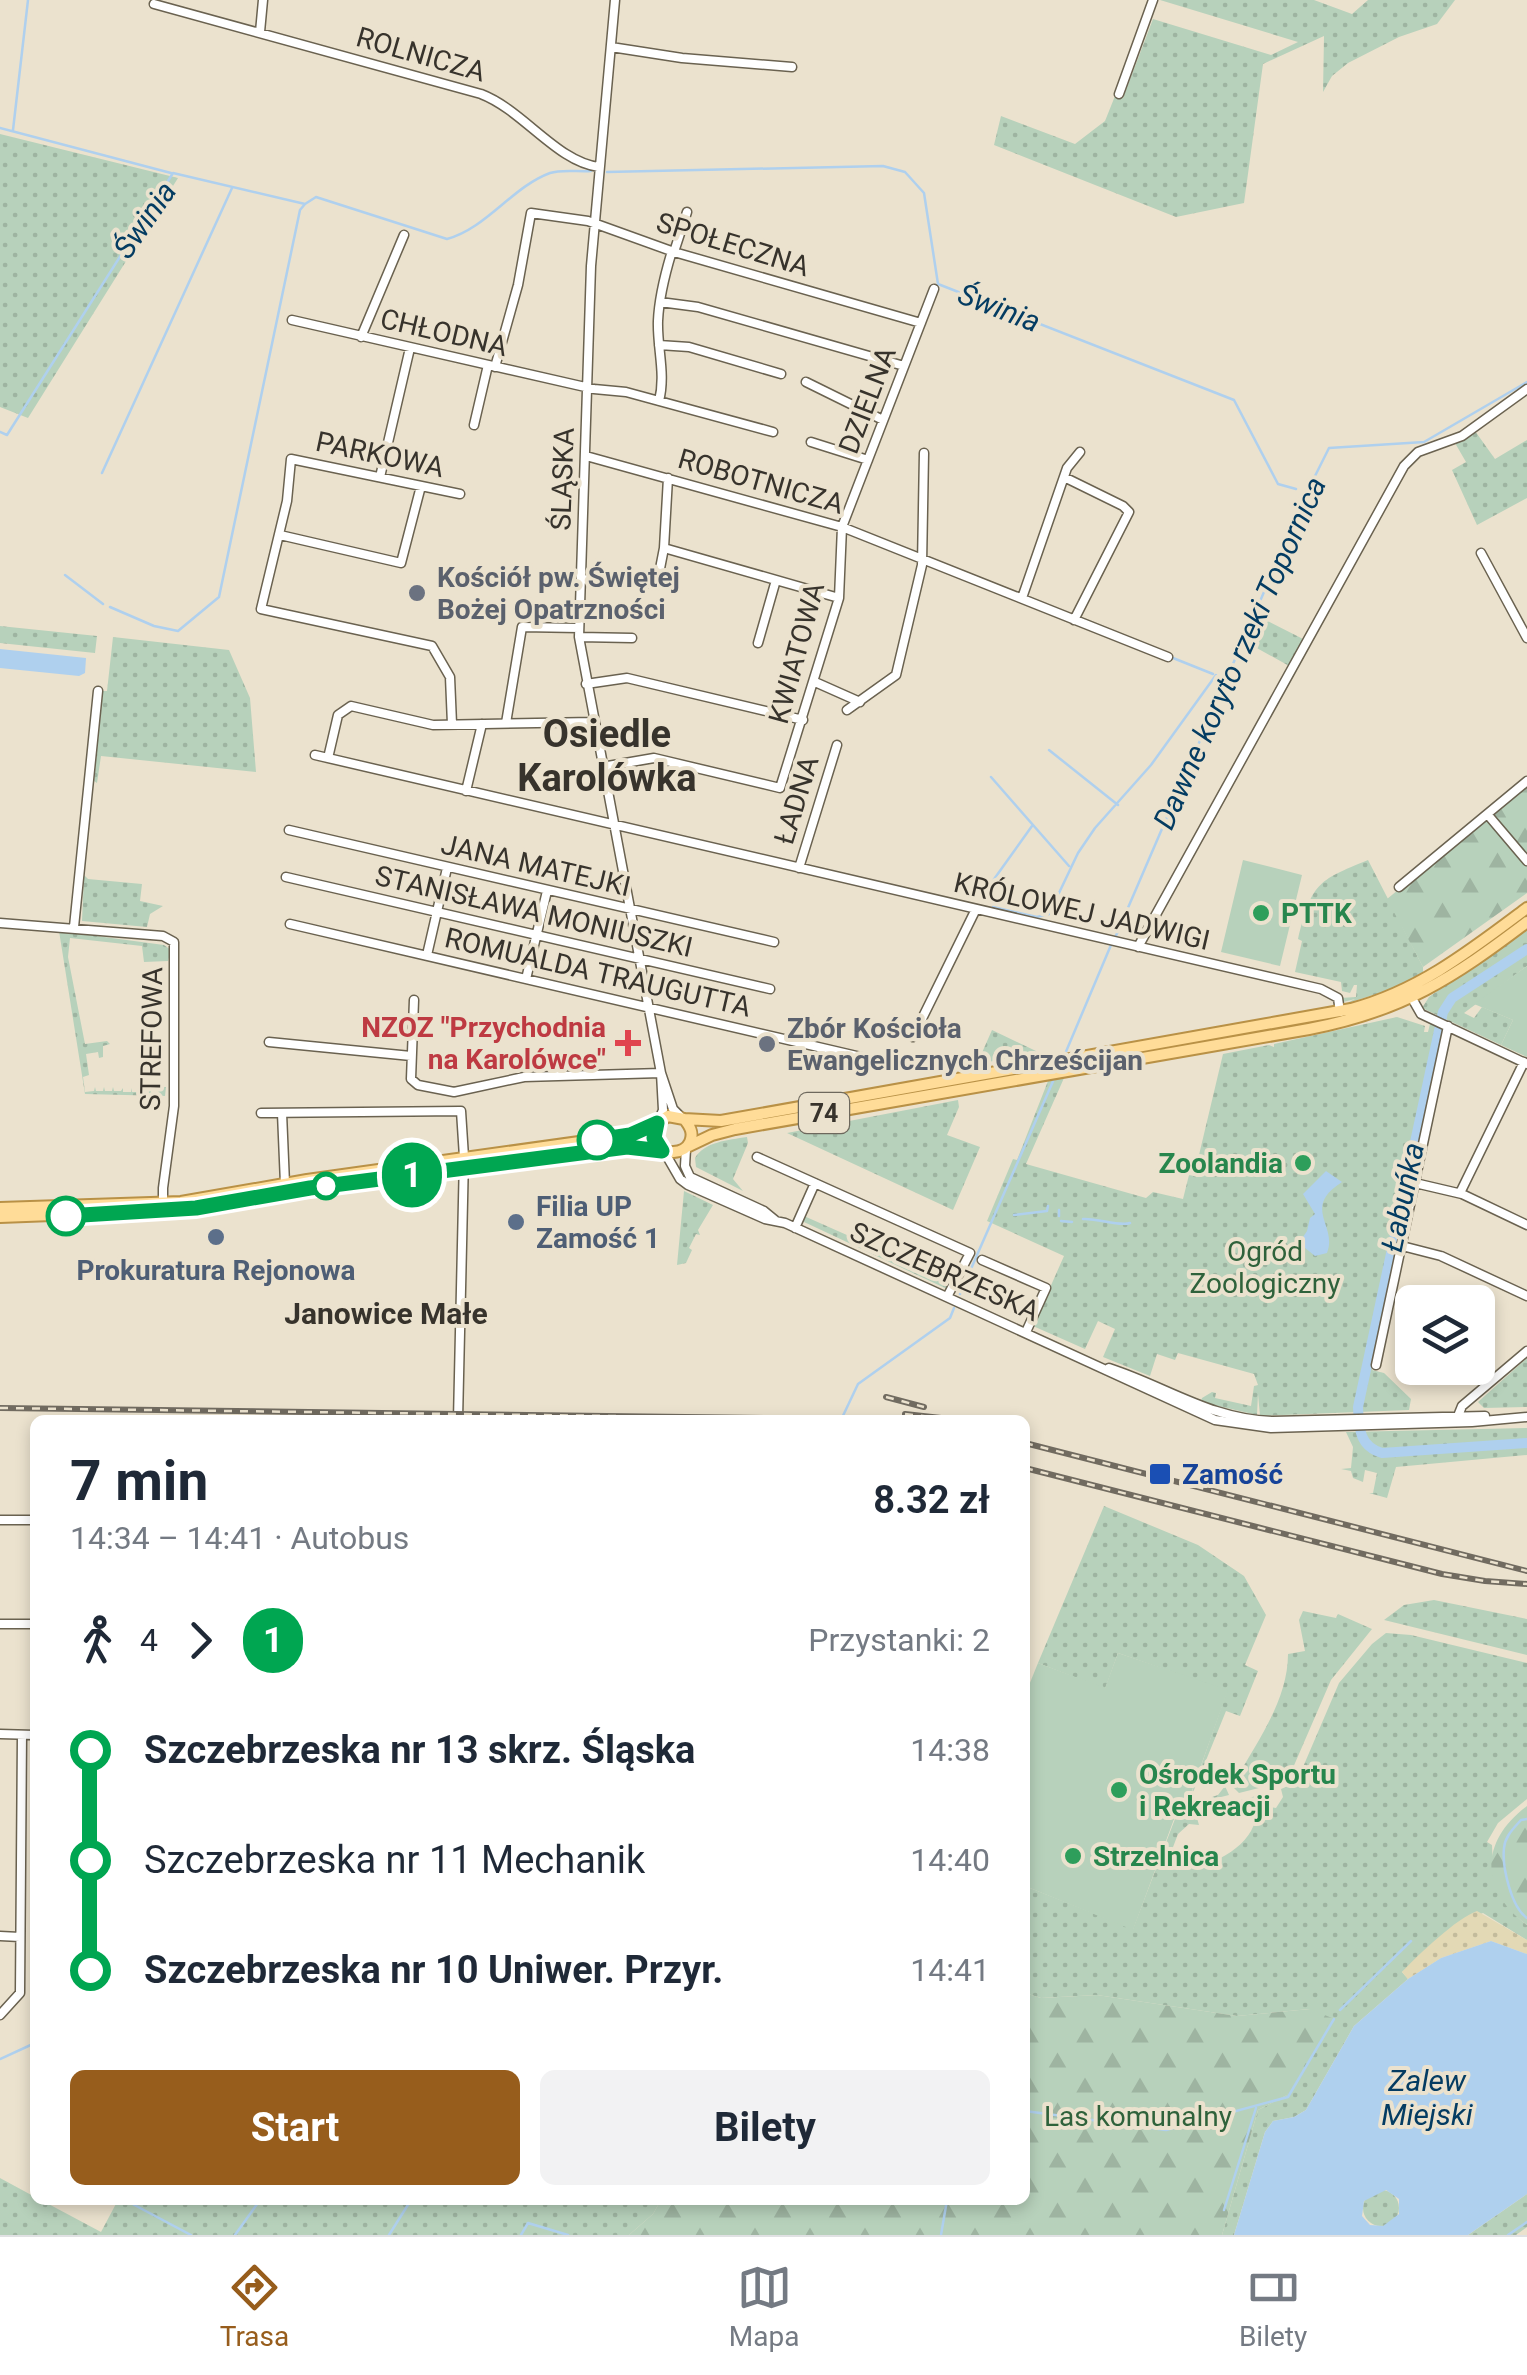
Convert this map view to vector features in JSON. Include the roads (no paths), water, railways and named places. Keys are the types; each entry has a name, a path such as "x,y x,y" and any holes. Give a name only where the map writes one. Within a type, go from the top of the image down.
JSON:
{"main road":[{"name":"74","path":"0,1217 165,1206 463,1162 630,1135 668,1116 713,1122 1340,1012 1410,994 1527,908"},
{"name":"74","path":"0,1208 165,1206 284,1184 463,1162 627,1147 677,1154 712,1134 735,1129 1372,1015 1470,964 1527,922"},
{"path":"682,1118 691,1130 687,1147"},
{"path":"657,1123 654,1138 664,1152"}],"street":[{"path":"260,32 263,0"},
{"name":"ŚLĄSKA","path":"615,0 594,223 579,633 660,1074 663,1110 657,1123"},
{"path":"1119,94 1153,0"},
{"name":"ROLNICZA","path":"154,4 488,96 576,161 599,167"},
{"path":"611,47 682,58 792,66"},
{"path":"659,401 660,302 686,212"},
{"name":"SPOŁECZNA","path":"492,366 518,285 531,213 594,223 673,251 921,323"},
{"path":"361,337 404,235"},
{"name":"DZIELNA","path":"842,526 934,290"},
{"path":"660,302 698,307 904,366"},
{"name":"CHŁODNA","path":"292,320 587,387 622,391 773,432"},
{"path":"659,345 689,347 782,374"},
{"path":"380,478 410,348"},
{"path":"474,426 492,366"},
{"path":"806,382 883,420"},
{"path":"1138,946 1404,466 1418,452 1462,436 1527,389"},
{"path":"811,442 868,460"},
{"path":"1022,598 1069,463 1080,452"},
{"path":"847,710 896,675 922,558 924,453"},
{"name":"ROBOTNICZA","path":"586,456 842,526 1168,657"},
{"name":"PARKOWA","path":"280,535 291,459 460,494"},
{"path":"580,578 659,586 668,478"},
{"path":"1066,478 1129,512 1074,620"},
{"path":"421,486 401,564 280,535 260,609 432,646 450,677 452,724"},
{"name":"KWIATOWA","path":"602,766 654,758 780,788 839,598 842,526"},
{"path":"664,548 839,598"},
{"path":"1481,553 1527,638"},
{"path":"758,642 762,614 776,580"},
{"path":"506,723 522,628 632,638"},
{"path":"586,684 627,678 803,720"},
{"path":"815,682 860,702"},
{"path":"74,927 98,691"},
{"path":"328,758 338,715 348,707 433,725 593,722"},
{"path":"466,791 482,724"},
{"name":"ŁADNA","path":"800,868 836,745"},
{"name":"KRÓLOWEJ JADWIGI","path":"315,755 1326,990 1338,998 1340,1012"},
{"path":"1399,887 1527,781"},
{"path":"1488,815 1527,861"},
{"name":"JANA MATEJKI","path":"288,830 774,942"},
{"path":"427,955 448,868"},
{"name":"STANISŁAWA MONIUSZKI","path":"286,877 770,989"},
{"path":"526,979 548,890"},
{"path":"913,1037 976,909"},
{"name":"STREFOWA","path":"0,922 163,936 175,944 174,1106 165,1206"},
{"name":"ROMUALDA TRAUGUTTA","path":"290,924 896,1063"},
{"path":"1410,994 1419,1013 1525,1063 1460,1193"},
{"path":"414,1000 414,1083 451,1092 520,1078 660,1074"},
{"path":"1376,1365 1447,1026"},
{"path":"270,1042 411,1056"},
{"name":"ŚLĄSKA","path":"660,1074 673,1109 682,1118"},
{"path":"260,1113 461,1111 458,1415"},
{"path":"282,1113 284,1184"},
{"name":"SZCZEBRZESKA","path":"687,1147 686,1170 693,1179 764,1210 775,1220"},
{"name":"SZCZEBRZESKA","path":"664,1152 688,1185 794,1228 1096,1364 1230,1417 1345,1422 1527,1417"},
{"path":"756,1157 970,1253 947,1297"},
{"path":"794,1228 814,1183"},
{"path":"1415,1183 1460,1193 1527,1225"},
{"path":"1402,1246 1441,1256 1527,1296"},
{"path":"982,1260 1046,1288 1026,1332"},
{"path":"1458,1419 1462,1406 1527,1352"},
{"path":"0,1520 30,1520"},
{"path":"0,1624 30,1624"},
{"path":"0,1734 30,1735"},
{"path":"0,2014 20,1993 22,1735"},
{"path":"0,1936 20,1937"}],"water":[{"path":"0,649 86,658 85,673 79,676 0,668"},
{"path":"1326,1171 1342,1182 1324,1200 1322,1209 1329,1243 1327,1253 1315,1256 1299,1243 1315,1214 1303,1194"},
{"name":"Zalew Miejski","path":"1491,1941 1527,1954 1527,2194 1468,2235 1234,2235 1265,2132 1273,2121 1306,2110 1354,2026 1408,1979 1441,1958","holes":["1386,2190 1399,2199 1399,2214 1383,2226 1370,2225 1362,2216 1364,2201"]}],"waterway":[{"path":"13,130 28,0"},
{"path":"0,128 171,173"},
{"name":"Świnia","path":"607,172 883,166 905,172 924,193 938,284 1234,400 1278,484 1296,489"},
{"name":"Świnia","path":"0,432 7,435 173,173 305,204 316,197 447,239 475,226 536,179 555,172 591,171"},
{"path":"102,473 232,188"},
{"path":"110,607 154,626 178,631 219,597 300,210 305,204"},
{"name":"Dawne koryto rzeki Topornica","path":"1115,938 1329,448 1424,442 1527,382"},
{"path":"65,575 103,604"},
{"path":"1173,658 1213,674"},
{"path":"993,907 1037,917 1049,914 1078,853 1095,828 1151,765 1216,675"},
{"path":"1049,750 1118,805"},
{"path":"991,777 1069,866"},
{"path":"992,882 1032,826"},
{"name":"Dawne koryto rzeki Topornica","path":"1065,1054 1111,945"},
{"name":"Łabuńka","path":"1527,949 1452,998 1443,1012 1358,1407 1365,1441 1382,1453 1527,1443"},
{"name":"Dawne koryto rzeki Topornica","path":"960,1294 1054,1079"},
{"path":"1014,1215 1047,1211 1048,1206"},
{"path":"1059,1210 1059,1216"},
{"path":"1083,1219 1130,1223"},
{"path":"1061,1221 1072,1222"},
{"name":"Dawne koryto rzeki Topornica","path":"843,1415 858,1384 950,1318 954,1308"},
{"path":"1527,1819 1521,1820 1508,1836 1504,1856 1512,1896 1527,1918"},
{"path":"1340,2010 1411,1941"},
{"path":"1030,2112 1166,2130 1288,2097 1334,2019"},
{"path":"0,2059 30,2045"},
{"path":"1224,2210 1256,2108"},
{"path":"134,2205 191,2235"},
{"path":"235,2235 256,2205"},
{"name":"Dawne koryto rzeki Topornica","path":"389,2235 408,2205"},
{"path":"941,2235 946,2205"},
{"path":"1508,2235 1527,2222"},
{"path":"521,2235 528,2223 568,2235"}],"railway":[{"path":"886,1397 924,1407"},
{"path":"0,1408 537,1415"},
{"path":"905,1414 914,1415"},
{"path":"1030,1444 1527,1571"},
{"path":"1030,1469 1442,1574 1527,1584"}],"place":[{"name":"Kościół pw. Świętej Bożej Opatrzności","path":"417,593"},
{"name":"PTTK","path":"1261,913"},
{"name":"NZOZ \"Przychodnia na Karolówce\"","path":"628,1043"},
{"name":"Zbór Kościoła Ewangelicznych Chrześcijan","path":"767,1044"},
{"name":"Zoolandia","path":"1303,1163"},
{"name":"Filia UP Zamość 1","path":"516,1222"},
{"name":"Prokuratura Rejonowa","path":"216,1237"},
{"name":"Zamość","path":"1160,1474"},
{"name":"Ośrodek Sportu i Rekreacji","path":"1119,1790"},
{"name":"Strzelnica","path":"1073,1856"}],"district":[{"name":"Osiedle Karolówka","path":"607,756"},
{"name":"Janowice Małe","path":"386,1314"}],"park label":[{"name":"Ogród Zoologiczny","path":"1265,1267"},
{"name":"Las komunalny","path":"1138,2116"}]}
